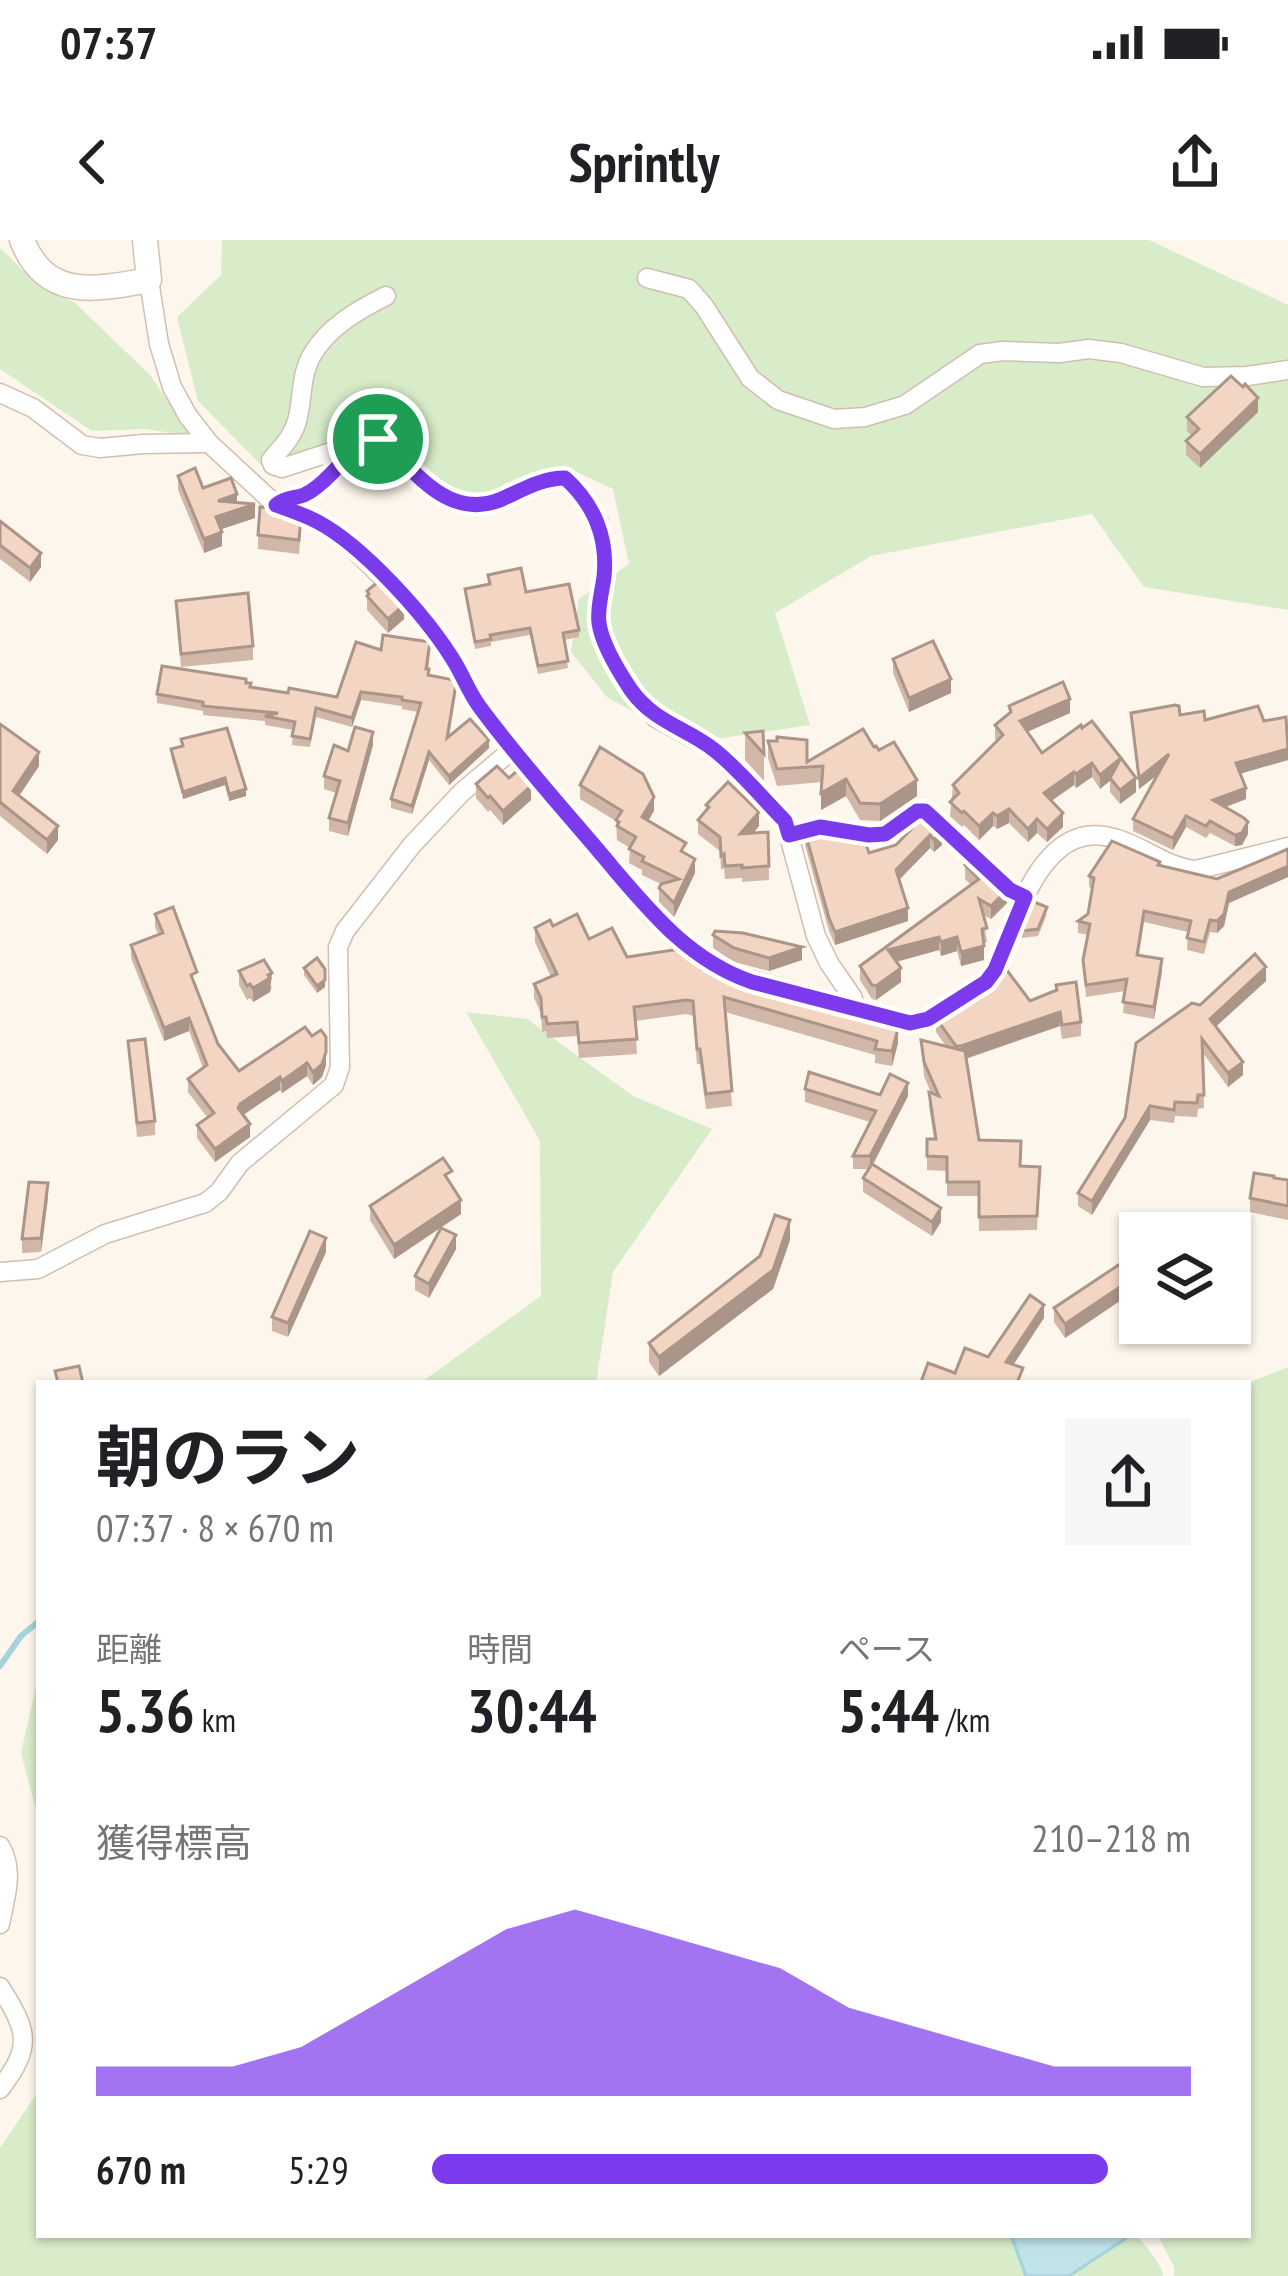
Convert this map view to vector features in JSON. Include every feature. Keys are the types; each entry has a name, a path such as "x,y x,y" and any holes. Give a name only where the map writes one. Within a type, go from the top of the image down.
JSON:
{"street":[{"path":"22,240 37,265 69,287 91,290 149,280"},
{"path":"145,240 159,344 172,387 209,443 276,505 318,522 373,566 425,620 512,749 652,915 683,944 729,974 910,1023 928,1019 986,982 1033,878 1046,858 1066,844 1111,836 1183,869 1196,870 1288,847"},
{"path":"647,278 689,289 749,378 778,400 834,419 865,417 904,405 980,354 1003,351 1121,353 1203,377 1288,370"},
{"path":"386,296 351,314 310,357 294,430 271,460 282,468 371,439 385,441 419,481 467,505 490,505 550,478 565,478 599,523 605,572 598,620 631,691 656,718 712,749 785,821 816,936 854,998 854,1009"},
{"path":"0,392 33,409 82,445 209,443"},
{"path":"276,505 287,497 304,495 354,445"},
{"path":"0,1272 38,1269 105,1234 206,1203 240,1163 334,1085 340,1067 338,947 345,931 412,844 512,749"},
{"path":"789,835 820,827 885,834 917,811 925,811 1010,890 1025,897"},
{"path":"0,1846 9,1874 0,1924"},
{"path":"0,1987 20,2018 24,2039 18,2066 0,2090"}],"green space":[{"path":"222,240 1149,240 1288,305 1288,610 1144,587 1092,514 871,556 775,613 810,725 689,743 607,697 571,652 579,599 629,564 613,489 566,467 506,499 454,496 426,469 385,447 273,477 198,401 177,317 221,275"},
{"path":"0,248 39,286 75,303 150,375 193,436 145,429 92,431 0,369"},
{"path":"466,1012 527,1019 633,1096 712,1129 613,1272 596,1380 424,1380 541,1296 540,1141"},
{"path":"1288,1367 1288,2276 1174,2276 1160,2238 1251,2238 1251,1382"},
{"path":"36,1686 36,1809 21,1753"},
{"path":"36,2094 36,2238 1012,2238 1026,2276 0,2276 0,2148"},
{"path":"1126,2238 1139,2238 1163,2276 1069,2276"}],"water":[{"path":"1012,2238 1126,2238 1069,2276 1026,2276"}],"building":[{"path":"1231,376 1258,398 1200,454 1186,441 1199,429 1187,417"},
{"path":"195,468 203,488 231,478 237,494 218,501 255,504 216,517 222,532 204,539 178,476"},
{"path":"260,507 301,516 299,540 258,535"},
{"path":"0,521 41,553 30,568 0,545"},
{"path":"521,568 526,592 569,584 579,630 563,633 568,661 538,666 530,628 475,642 465,589 490,584 488,575"},
{"path":"380,580 404,605 388,619 367,596"},
{"path":"248,593 253,646 181,654 176,601"},
{"path":"383,635 430,642 428,675 454,680 447,738 470,719 489,740 449,776 429,752 412,806 391,799 421,703 361,692 352,718 316,708 310,739 292,736 295,722 265,716 278,713 203,706 203,702 157,694 162,666 246,679 250,687 337,697 356,642 381,650"},
{"path":"933,641 951,679 909,698 893,659"},
{"path":"1063,682 1070,699 1020,721 1042,753 1092,721 1121,758 1100,775 1092,763 1044,793 1063,813 1047,829 1037,819 1028,829 1009,809 997,816 993,813 979,826 950,802 959,793 953,785 1003,735 995,725 1011,712 1009,706"},
{"path":"1175,705 1180,715 1204,711 1205,720 1258,706 1264,721 1286,717 1288,749 1236,763 1246,788 1213,800 1248,822 1242,833 1235,835 1210,821 1206,826 1186,816 1173,838 1133,819 1169,754 1139,778 1131,713"},
{"path":"0,724 39,752 13,791 58,826 47,840 0,802"},
{"path":"355,727 373,732 348,823 329,818 340,781 324,776 334,745 348,751"},
{"path":"227,728 246,789 229,794 225,778 183,792 171,749 183,746 181,739"},
{"path":"863,729 879,750 894,742 917,780 880,804 860,803 846,779 821,793 823,766 777,769 768,741 777,741 777,737 807,740 807,762"},
{"path":"763,731 764,754 745,733"},
{"path":"600,747 643,774 654,797 642,817 686,843 681,851 695,859 674,903 659,888 679,879 642,861 644,857 629,849 636,837 617,826 622,811 580,785"},
{"path":"1121,758 1136,778 1120,790 1110,778"},
{"path":"497,766 509,778 517,771 531,786 503,811 476,784"},
{"path":"728,782 759,812 740,834 768,832 769,866 725,866 720,837 698,820"},
{"path":"924,816 942,832 934,840 930,835 896,870 908,908 835,932 805,832 822,828 833,835 863,835 869,853 896,845"},
{"path":"1112,841 1160,862 1158,865 1217,879 1288,849 1288,866 1229,892 1224,914 1217,921 1210,920 1204,942 1187,938 1191,921 1144,911 1137,955 1162,959 1154,1007 1123,1002 1127,979 1086,985 1083,960 1090,924 1078,921 1088,914 1094,878 1089,876"},
{"path":"972,859 1007,890 991,906 979,899 987,928 982,929 984,946 961,952 957,937 941,942 939,937 888,950 901,968 872,985 860,966 979,879 965,865"},
{"path":"1034,902 1047,907 1038,929 1022,931"},
{"path":"173,907 197,972 191,975 218,1044 239,1071 305,1027 312,1036 321,1030 326,1037 322,1064 313,1072 307,1063 240,1104 250,1124 215,1149 197,1125 214,1113 188,1079 207,1065 189,1018 164,1028 131,945 163,933 155,914"},
{"path":"577,914 589,939 612,928 627,957 686,948 703,959 701,969 898,1029 892,1051 875,1049 877,1041 724,997 732,1091 706,1094 693,1001 634,1007 637,1039 579,1043 577,1022 547,1024 534,984 557,974 535,928 550,920 553,926"},
{"path":"715,931 802,947 769,958 734,948 713,935"},
{"path":"1255,954 1266,967 1210,1019 1243,1062 1228,1073 1202,1039 1204,1095 1198,1095 1197,1103 1175,1102 1174,1110 1150,1106 1092,1201 1078,1193 1125,1118 1136,1043 1192,1003 1200,1005"},
{"path":"317,958 325,969 325,980 317,986 304,968"},
{"path":"264,960 270,978 253,988 247,986 239,971"},
{"path":"1006,969 1030,1001 1057,990 1056,985 1076,982 1081,1022 1062,1025 1060,1012 956,1046 936,1018"},
{"path":"145,1039 155,1121 137,1123 128,1041"},
{"path":"921,1040 965,1051 979,1140 1021,1141 1020,1166 1040,1167 1037,1216 979,1217 979,1182 947,1182 947,1157 927,1156 927,1139 936,1139 929,1092 939,1096 924,1062"},
{"path":"809,1072 880,1095 890,1074 908,1083 870,1156 853,1156 876,1111 805,1089"},
{"path":"443,1158 452,1171 445,1175 461,1200 394,1245 370,1206"},
{"path":"872,1164 941,1208 932,1222 863,1178"},
{"path":"1254,1173 1288,1180 1288,1206 1250,1198"},
{"path":"29,1182 48,1183 41,1238 22,1239"},
{"path":"775,1215 790,1220 773,1270 659,1357 649,1343 760,1256"},
{"path":"441,1228 456,1235 429,1284 415,1276"},
{"path":"310,1231 326,1238 288,1323 272,1317"},
{"path":"1119,1265 1119,1287 1065,1324 1054,1308"},
{"path":"1030,1295 1044,1305 1006,1362 1023,1368 1018,1380 922,1380 928,1363 955,1373 965,1348 988,1357"},
{"path":"79,1366 82,1380 57,1380 55,1371"}],"waterway":[{"path":"0,1666 36,1624"}],"route":[{"path":"378,439 385,441 419,481 467,505 490,505 550,478 565,478 599,523 605,572 598,620 631,691 656,718 712,749 785,821 789,835 820,827 885,834 917,811 925,811 1010,890 1025,897 986,982 928,1019 910,1023 729,974 683,944 652,915 512,749 425,620 347,542 318,522 276,505 287,497 304,495 354,445 378,439"}]}
